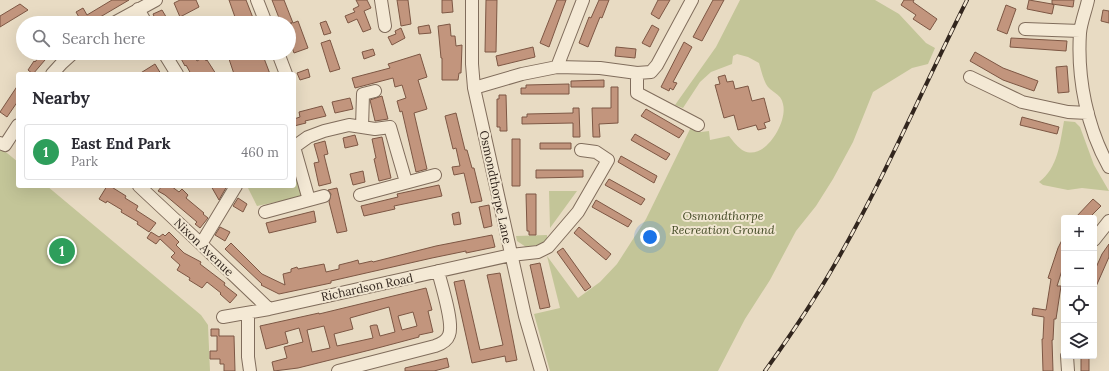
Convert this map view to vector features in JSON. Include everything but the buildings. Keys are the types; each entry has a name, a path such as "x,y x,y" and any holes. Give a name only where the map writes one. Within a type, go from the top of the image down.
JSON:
{"street":[{"path":"126,16 156,0"},
{"path":"257,0 263,16"},
{"path":"381,0 385,26"},
{"name":"Osmondthorpe Lane","path":"472,0 472,64 474,88 525,316 541,371"},
{"path":"557,67 583,0"},
{"path":"474,88 522,74 557,67 600,68 638,73 651,72 657,65 692,0"},
{"path":"1088,0 1080,31 1082,79 1088,113 1102,154 1109,167"},
{"path":"138,9 142,16"},
{"path":"1025,29 1080,31"},
{"path":"54,72 65,60"},
{"path":"168,60 176,72"},
{"path":"281,60 285,72"},
{"path":"638,73 637,93 698,125"},
{"path":"970,77 1022,102 1068,112 1088,113"},
{"path":"362,127 363,94 375,92"},
{"path":"296,146 308,137 324,131 349,125 375,129 390,127 406,182"},
{"path":"2,144 16,127"},
{"name":"Richardson Road","path":"223,317 269,309 511,255 538,252 545,249 562,232 578,212 608,160 596,152 582,150"},
{"path":"296,154 309,200"},
{"path":"360,195 435,175"},
{"name":"Nixon Avenue","path":"141,188 269,309"},
{"path":"201,244 235,188"},
{"path":"265,212 324,196"},
{"path":"1097,236 1109,221"},
{"path":"338,371 435,346 446,340 450,330 450,324 438,271"},
{"path":"248,313 248,357 250,371"},
{"path":"1068,359 1068,371"}],"green space":[{"name":"Osmondthorpe Recreation Ground","path":"740,0 875,0 899,14 926,43 935,48 928,64 912,68 873,92 853,142 833,179 816,206 796,231 770,280 745,319 718,371 550,371 534,314 560,308 547,256 578,298 600,282 617,264 646,219 691,127 701,132 709,131 710,140 729,136 742,150 752,153 767,145 778,129 784,112 782,100 766,84 759,63 748,57 737,54 733,56 732,64 711,72 700,82 683,108 675,105 716,47"},
{"path":"1064,121 1075,122 1080,127 1094,165 1109,191 1082,188 1068,190 1043,185 1039,182 1050,170 1054,162"},
{"path":"0,149 16,160 16,188 49,188 201,315 208,325 210,371 0,371"},
{"path":"296,167 305,196 257,206 248,188 296,188"},
{"path":"549,191 577,191 550,228"},
{"path":"547,235 547,240 542,244 526,247 517,241 516,236"}],"railway":[{"path":"765,371 793,332 827,278 853,232 887,166 967,0"}],"place":[{"name":"East End Park","path":"62,251"}]}
